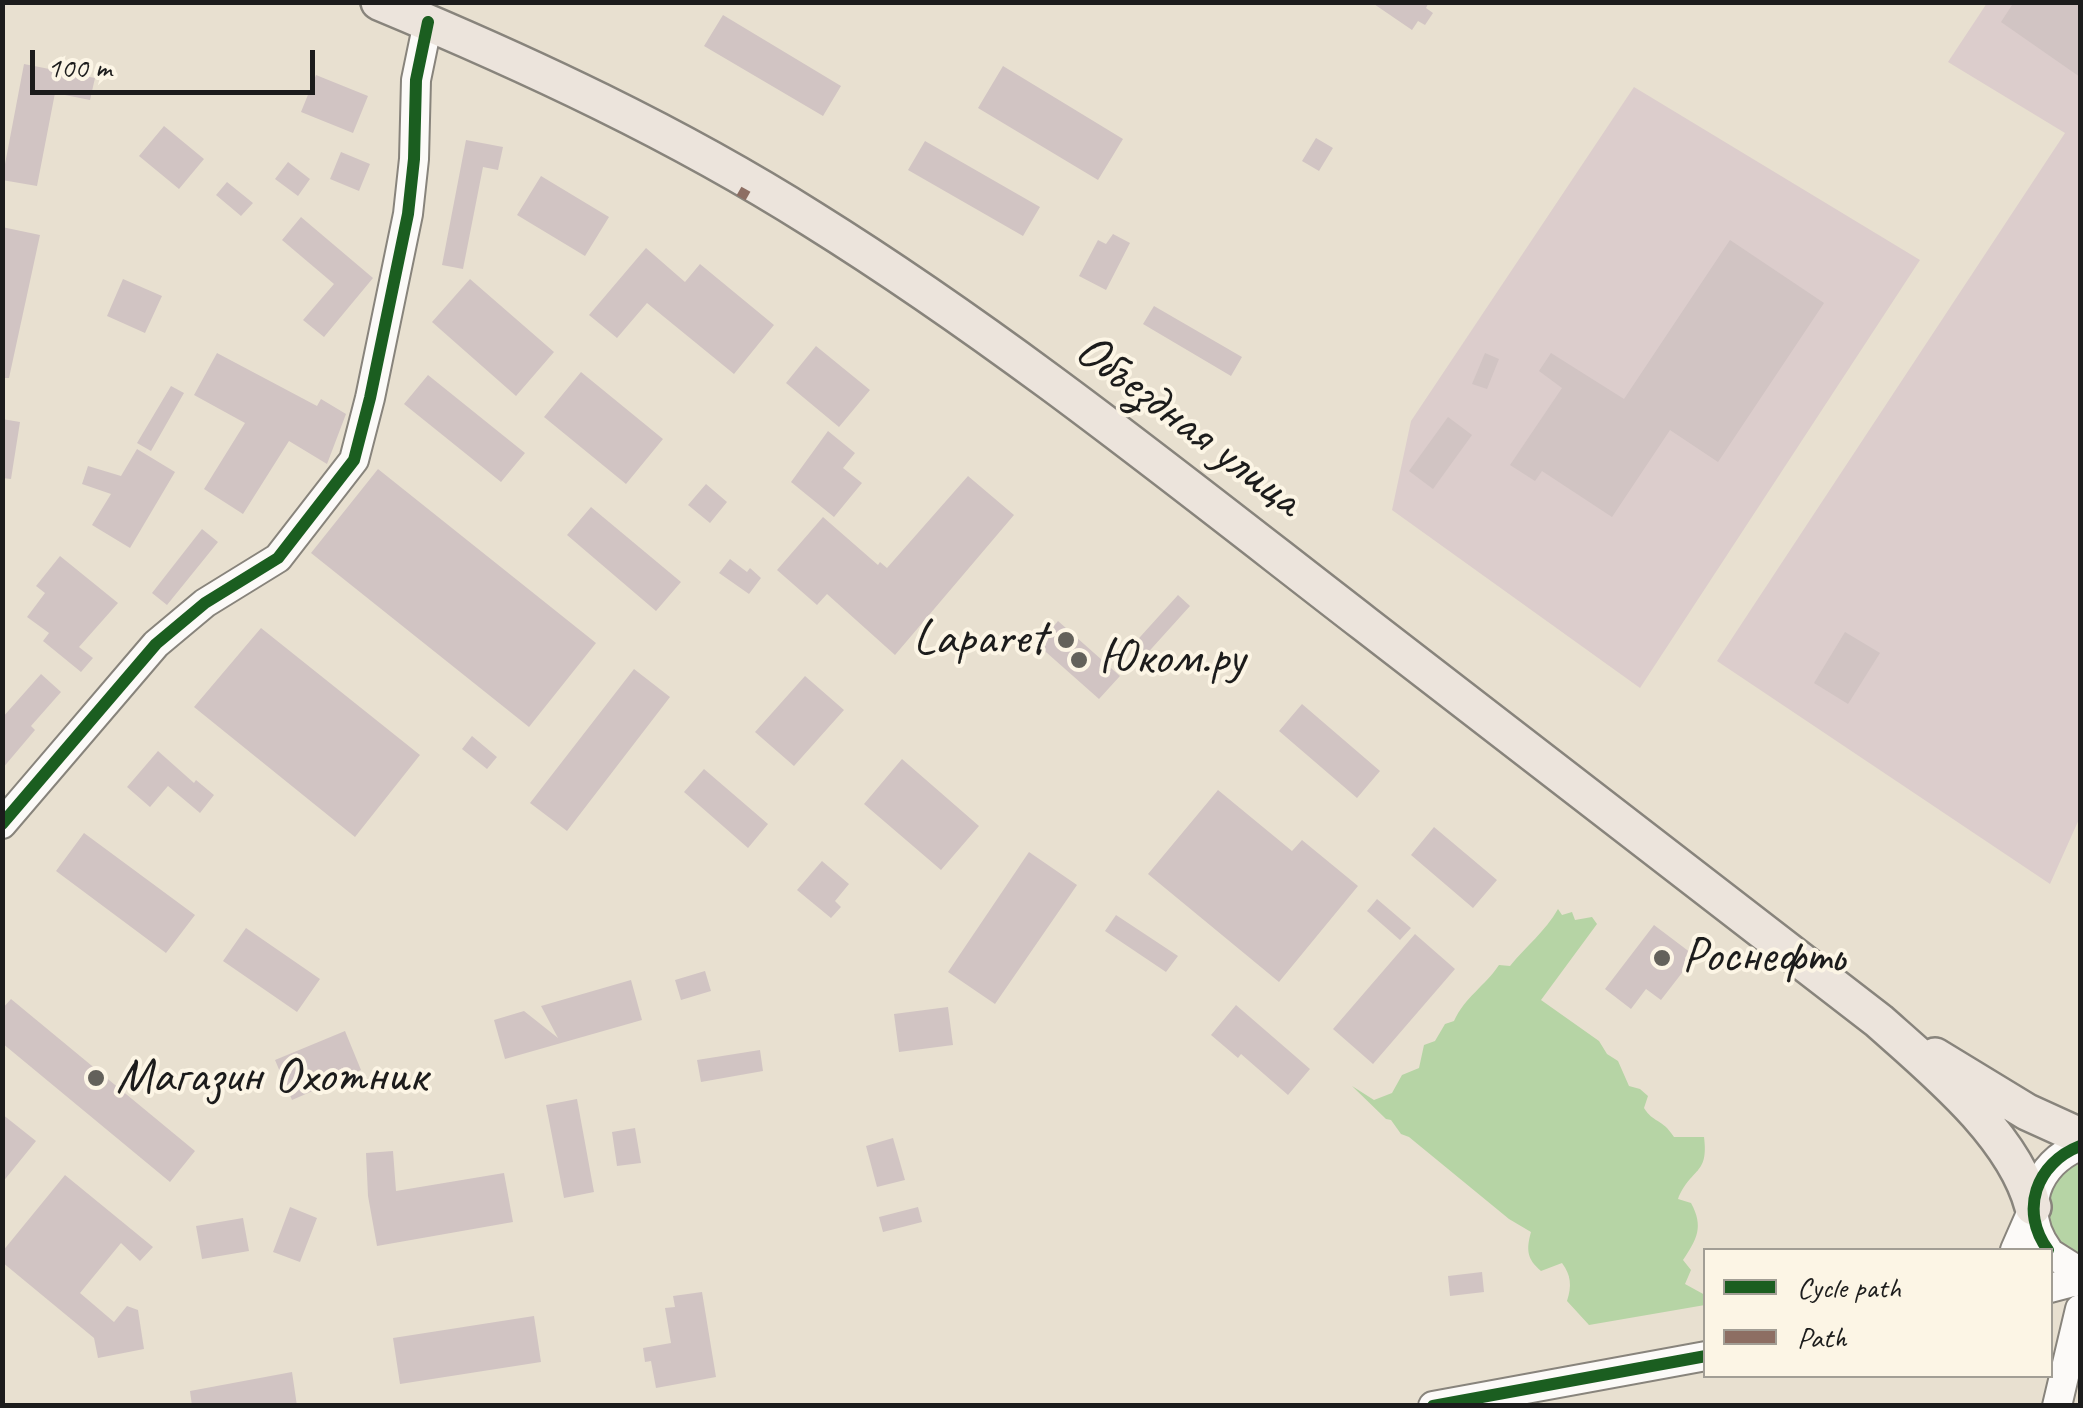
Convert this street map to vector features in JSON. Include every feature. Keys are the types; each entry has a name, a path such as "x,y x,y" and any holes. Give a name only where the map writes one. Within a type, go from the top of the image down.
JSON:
{"main road":[{"name":"Объездная улица","path":"379,2 566,84 694,150 869,257 1115,432 1879,1021"},
{"path":"1879,1021 2027,1112 2080,1136"},
{"path":"1879,1021 1943,1081 2010,1154 2028,1187 2033,1207"}],"street":[{"path":"2,824 156,644 205,603 278,558 354,460 408,214 416,80 428,22"},
{"path":"2016,1248 2038,1184 2050,1165 2080,1146"},
{"path":"2033,1207 2038,1235 2047,1248"},
{"path":"2053,1256 2068,1277 2057,1406"},
{"path":"1433,1406 1703,1357"}],"shaded area":[{"path":"1987,3 2080,3 2080,817 2050,884 1717,661 2065,133 1948,62"},
{"path":"1634,87 1920,260 1640,688 1392,510 1411,421"}],"green space":[{"path":"1558,909 1562,915 1572,912 1575,920 1592,917 1597,924 1541,1000 1599,1041 1607,1054 1618,1061 1629,1086 1648,1096 1644,1108 1647,1113 1674,1137 1704,1137 1704,1159 1678,1199 1691,1203 1695,1211 1695,1239 1683,1260 1691,1270 1685,1284 1703,1294 1703,1305 1589,1325 1567,1301 1570,1281 1562,1263 1541,1271 1529,1254 1531,1232 1401,1134 1391,1120 1352,1086 1374,1100 1392,1093 1402,1075 1419,1068 1424,1045 1435,1041 1445,1024 1454,1021 1499,965 1510,966"},
{"path":"2080,1157 2080,1260 2054,1238 2047,1211 2048,1187"}],"building":[{"path":"1371,2 1429,2 1426,8 1433,13 1425,25 1418,21 1412,30"},
{"path":"2014,2 2080,2 2080,77 2001,22"},
{"path":"723,15 841,86 823,116 704,46"},
{"path":"24,64 95,78 90,100 55,93 37,186 2,180"},
{"path":"1003,66 1123,139 1098,180 978,108"},
{"path":"316,75 368,96 353,133 301,112"},
{"path":"164,126 204,159 179,189 139,156"},
{"path":"1316,138 1333,148 1319,171 1302,161"},
{"path":"466,140 503,147 498,170 483,167 463,269 442,265"},
{"path":"925,141 1040,207 1023,236 908,170"},
{"path":"341,152 370,164 359,191 330,179"},
{"path":"288,162 310,179 298,196 275,179"},
{"path":"541,176 609,217 585,256 517,215"},
{"path":"227,182 253,203 241,216 216,195"},
{"path":"301,217 373,278 324,337 303,320 334,284 282,240"},
{"path":"2,227 40,235 9,378 2,378"},
{"path":"1113,234 1130,243 1106,290 1079,276 1098,240 1106,244"},
{"path":"1730,240 1824,303 1718,462 1670,430 1612,517 1542,471 1535,481 1510,465 1562,388 1539,371 1551,353 1624,399"},
{"path":"646,248 685,282 700,264 774,325 734,374 647,303 617,338 589,315"},
{"path":"123,279 162,296 145,333 107,316"},
{"path":"470,279 554,352 516,396 432,322"},
{"path":"1154,306 1242,357 1231,376 1143,324"},
{"path":"816,346 870,390 839,427 786,383"},
{"path":"217,353 317,406 321,399 346,414 327,464 289,441 243,514 204,489 245,423 194,395"},
{"path":"1485,353 1499,359 1487,389 1472,384"},
{"path":"581,372 663,439 626,484 544,417"},
{"path":"428,375 525,453 501,482 404,404"},
{"path":"171,386 184,393 151,451 137,443"},
{"path":"1448,417 1472,435 1433,489 1409,471"},
{"path":"2,419 20,422 11,479 2,478"},
{"path":"828,431 855,453 843,468 862,483 834,517 791,482"},
{"path":"137,449 175,472 130,548 92,525 111,494 82,484 88,466 121,476"},
{"path":"378,469 596,643 529,727 311,553"},
{"path":"968,476 1014,515 895,655 827,594 817,605 777,570 823,517 878,565 880,562 887,568"},
{"path":"706,484 727,502 710,523 688,505"},
{"path":"591,507 681,582 656,611 567,535"},
{"path":"202,529 218,542 167,605 152,593"},
{"path":"60,556 118,603 79,647 93,658 81,672 43,641 49,633 27,617 45,593 36,586"},
{"path":"730,559 761,578 749,594 719,573"},
{"path":"1178,595 1190,606 1143,658 1131,647"},
{"name":"Юком.ру","path":"1058,621 1120,676 1099,699 1038,645"},
{"path":"261,628 420,755 355,837 194,707"},
{"path":"1845,632 1880,653 1848,704 1814,683"},
{"path":"634,669 670,697 567,831 530,803"},
{"path":"41,674 61,692 31,726 35,730 2,769 2,718"},
{"path":"805,676 844,710 794,766 755,732"},
{"path":"1302,704 1380,771 1357,798 1279,731"},
{"path":"472,736 497,757 487,769 462,749"},
{"path":"158,751 214,795 200,813 168,786 150,807 127,787"},
{"path":"902,759 979,826 941,870 864,804"},
{"path":"704,769 768,824 748,848 684,792"},
{"path":"1218,790 1292,851 1302,840 1358,886 1279,982 1148,874"},
{"path":"1434,827 1497,880 1473,908 1411,855"},
{"path":"84,833 195,915 166,953 56,871"},
{"path":"1029,852 1077,885 995,1004 948,972"},
{"path":"822,861 849,884 835,901 841,907 831,918 797,890"},
{"path":"1377,899 1411,928 1400,940 1367,911"},
{"path":"1116,915 1178,956 1166,972 1105,931"},
{"path":"1654,925 1695,956 1661,1000 1646,989 1631,1009 1605,989"},
{"path":"246,928 320,979 297,1012 223,961"},
{"path":"1415,934 1455,969 1373,1064 1333,1029"},
{"path":"705,971 711,991 681,1000 675,980"},
{"path":"631,980 642,1020 505,1059 494,1020 524,1011 558,1038 541,1006"},
{"path":"11,999 195,1151 170,1182 2,1043 2,1009"},
{"path":"1236,1005 1310,1069 1288,1095 1241,1054 1238,1058 1211,1035"},
{"path":"948,1007 953,1045 899,1052 894,1014"},
{"path":"345,1031 361,1070 292,1100 275,1060"},
{"path":"760,1050 763,1071 701,1082 697,1060"},
{"path":"577,1099 594,1192 564,1198 546,1105"},
{"path":"2,1114 36,1141 2,1183"},
{"path":"635,1128 641,1163 617,1166 612,1132"},
{"path":"893,1138 905,1180 877,1187 866,1146"},
{"path":"393,1151 396,1191 504,1173 513,1222 377,1246 368,1196 366,1153"},
{"path":"65,1175 153,1247 140,1261 121,1243 80,1293 114,1322 127,1306 138,1310 144,1349 98,1358 94,1338 2,1262 2,1252"},
{"path":"290,1207 317,1218 300,1262 273,1252"},
{"path":"918,1207 922,1222 883,1232 879,1217"},
{"path":"243,1218 249,1251 202,1259 196,1226"},
{"path":"1482,1272 1484,1292 1450,1296 1448,1276"},
{"path":"702,1292 716,1377 656,1388 651,1361 645,1362 643,1348 671,1343 665,1308 675,1307 673,1296"},
{"path":"534,1316 541,1362 400,1384 393,1338"},
{"path":"292,1372 297,1406 192,1406 190,1391"}],"marked path":[{"path":"739,191 748,196"}],"cycle path":[{"path":"2,824 156,644 205,603 278,558 354,460 408,214 416,80 428,22"},
{"path":"2047,1248 2035,1220 2037,1190 2052,1164 2080,1146"},
{"path":"1433,1406 1703,1357"}],"place":[{"name":"Laparet","path":"1066,640"},
{"name":"Юком.ру","path":"1079,660"},
{"name":"Роснефть","path":"1662,958"},
{"name":"Магазин Охотник","path":"96,1078"}]}
